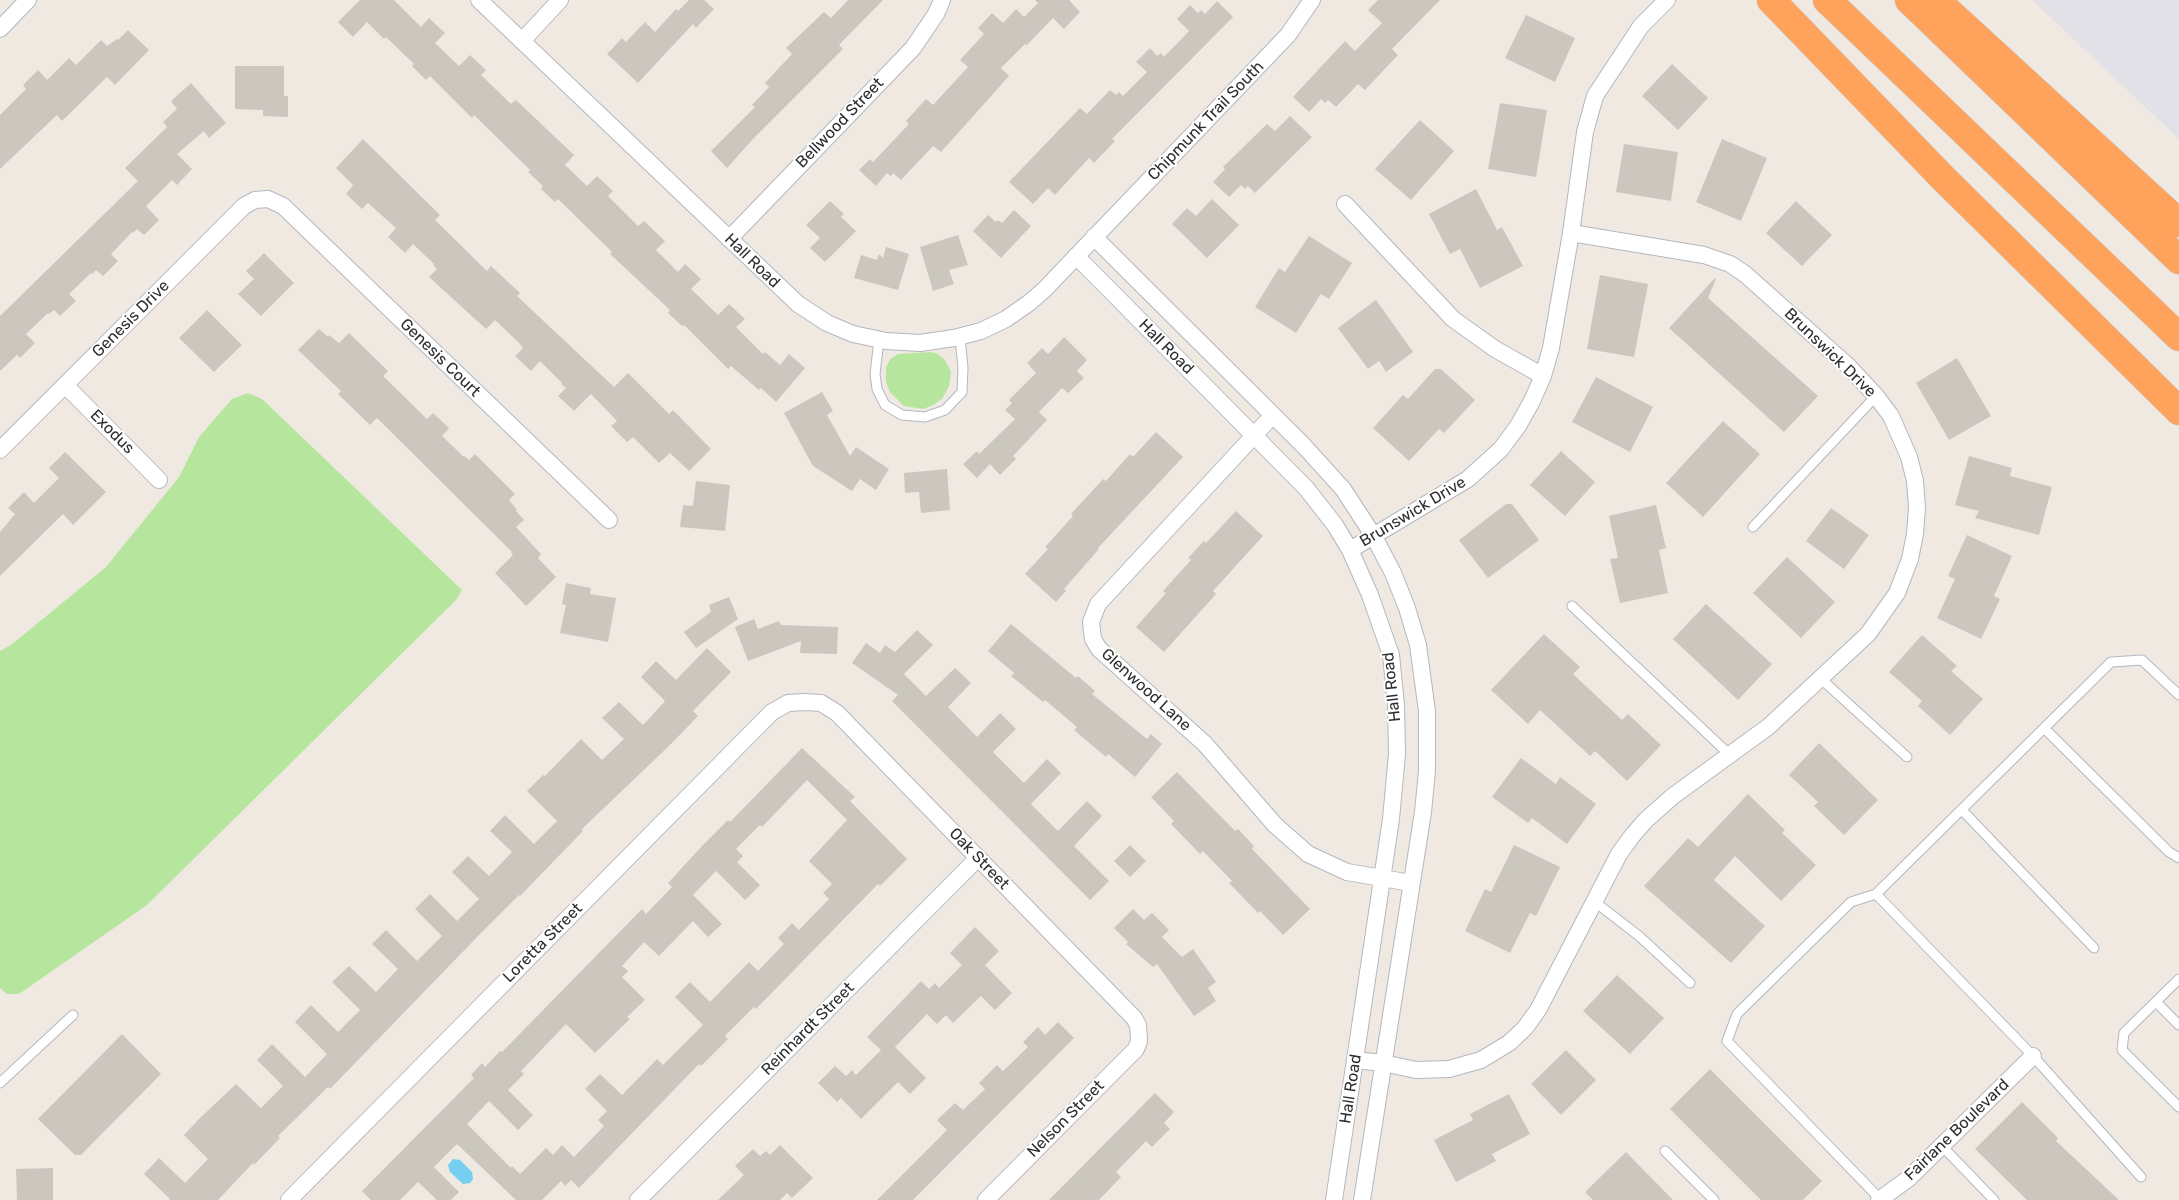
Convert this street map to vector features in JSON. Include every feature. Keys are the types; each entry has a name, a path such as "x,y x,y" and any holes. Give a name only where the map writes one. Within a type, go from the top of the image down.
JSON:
{"highway":[{"path":"1771,0 1942,177 2179,411"},
{"path":"1828,0 2179,337"},
{"path":"1909,0 2179,260"},
{"path":"1936,0 2179,223"}],"street":[{"path":"0,29 28,0"},
{"name":"Hall Road","path":"479,0 798,304 828,323 853,334 879,340 920,343 960,337 981,331 998,323 1028,303 1094,237 1326,469 1357,510 1393,573 1407,608 1418,645 1425,687 1428,728 1427,770 1362,1200"},
{"path":"522,41 560,0"},
{"name":"Bellwood Street","path":"729,239 913,48 936,14 942,0"},
{"name":"Chipmunk Trail South","path":"1094,237 1288,35 1312,0"},
{"name":"Brunswick Drive","path":"1350,550 1451,491 1501,449 1518,426 1543,376 1551,348 1571,233 1585,132 1595,96 1641,26 1667,0"},
{"name":"Genesis Drive","path":"0,450 244,206 255,200 268,199"},
{"name":"Genesis Court","path":"268,199 283,206 609,520"},
{"path":"1345,204 1452,319 1495,349 1543,376"},
{"name":"Brunswick Drive","path":"1571,233 1704,255 1730,264 1745,274 1821,340 1876,396 1900,433 1909,456 1915,481 1916,516 1910,559 1905,576 1887,610 1868,634 1768,727 1730,755"},
{"name":"Hall Road","path":"1076,256 1306,488 1335,525 1350,550 1370,595 1391,654 1396,705 1397,754 1383,879 1334,1200"},
{"name":"Exodus","path":"65,384 159,480"},
{"name":"Glenwood Lane","path":"1273,415 1098,604 1091,622 1093,640 1099,649 1205,744 1275,825 1296,845 1322,862 1347,872 1411,883"},
{"name":"Oak Street","path":"805,702 821,703 837,713 1134,1018 1140,1033"},
{"name":"Loretta Street","path":"289,1200 772,712 788,703 805,702"},
{"name":"Hall Road","path":"1383,1063 1416,1070 1449,1069 1481,1060 1509,1043 1525,1028 1538,1010 1619,854 1646,820 1673,796 1730,755"},
{"name":"Reinhardt Street","path":"638,1200 978,858"},
{"name":"Nelson Street","path":"986,1200 1136,1048 1140,1033"},
{"name":"Fairlane Boulevard","path":"1879,1200 1908,1179 2032,1056"},
{"path":"1355,1060 1383,1063"}],"lane":[{"path":"879,340 875,374 877,389 885,404 902,414 925,417 945,410 962,392 963,368 960,337"},
{"path":"1753,527 1876,396"},
{"path":"1572,606 1730,755"},
{"path":"1879,1200 1727,1041 1736,1014 1851,902 1876,894 2110,662 2142,660 2179,695"},
{"path":"1820,678 1907,757"},
{"path":"2044,728 2170,852 2179,858"},
{"path":"1962,810 2094,948"},
{"path":"1876,894 2032,1056 2141,1177"},
{"path":"1595,902 1639,936 1690,983"},
{"path":"2179,979 2124,1033 2122,1050 2179,1107"},
{"path":"2156,1002 2179,1025"},
{"path":"0,1083 73,1015"},
{"path":"1941,1145 1994,1200"},
{"path":"1665,1151 1714,1200"}],"shaded area":[{"path":"2032,0 2179,0 2179,139"}],"green space":[{"path":"930,352 938,354 945,360 951,372 949,386 942,399 933,405 923,409 904,406 890,392 886,382 886,368 890,359 898,354"},
{"path":"248,393 262,399 462,590 456,600 147,905 19,994 7,994 0,988 0,651 11,645 106,567 179,477 199,437 232,399"}],"water":[{"path":"453,1159 460,1160 472,1172 473,1179 470,1183 463,1184 450,1172 448,1165"}],"building":[{"path":"360,0 394,0 421,27 429,18 445,33 435,43 459,66 470,55 486,70 481,75 511,104 516,100 574,155 565,165 587,186 597,176 613,191 608,196 638,226 644,221 665,241 656,250 678,272 685,264 701,279 691,289 718,315 729,304 745,319 736,327 763,354 765,352 780,365 789,354 805,368 776,402 761,388 759,390 731,366 728,369 684,325 682,326 668,313 670,310 610,254 612,252 558,199 555,202 541,189 543,186 528,172 530,170 474,115 472,118 430,76 426,80 412,66 414,64 386,37 384,39 367,22 353,37 338,22"},
{"path":"689,0 704,0 714,9 696,28 693,24 638,83 607,54 622,38 626,42 645,22 655,32 676,9 678,11"},
{"path":"848,0 883,0 839,45 843,49 753,139 727,168 711,151 755,107 752,105 769,87 765,83 792,54 786,48 824,12 831,18"},
{"path":"1035,0 1069,0 1080,12 1064,29 1053,18 1001,68 1009,76 941,152 933,146 901,180 893,173 891,176 887,173 876,186 859,170 870,159 873,162 909,124 906,121 926,99 933,105 968,67 960,60 984,34 978,28 992,13 1003,23 1016,9 1024,17 1038,3"},
{"path":"1378,0 1440,0 1392,49 1398,55 1365,90 1358,84 1336,107 1328,100 1325,103 1321,99 1309,112 1293,97 1345,41 1355,51 1382,23 1368,10"},
{"path":"1217,1 1233,17 1112,139 1115,141 1094,163 1089,158 1055,195 1048,188 1033,204 1009,182 1080,108 1087,114 1110,90 1116,95 1119,92 1123,96 1147,72 1136,62 1150,48 1157,56 1161,53 1164,57 1189,31 1177,19 1190,5 1198,13 1201,10 1205,14"},
{"path":"1526,15 1575,38 1555,82 1505,58"},
{"path":"128,30 149,50 115,85 107,77 62,121 57,115 0,169 0,115 26,89 23,85 38,70 47,80 69,58 76,65 101,40 107,46 118,40"},
{"path":"1672,64 1708,98 1678,130 1642,96"},
{"path":"235,66 284,66 284,96 288,96 288,117 263,116 263,110 235,109"},
{"path":"191,83 226,123 209,138 204,131 177,154 192,169 177,185 172,180 146,206 159,220 144,235 137,229 132,232 111,254 118,261 103,276 96,270 91,273 69,294 76,301 60,316 54,310 48,313 26,334 35,343 20,358 17,355 0,371 0,316 138,181 125,168 167,127 163,122 177,109 171,101"},
{"path":"1500,103 1547,110 1536,177 1488,169"},
{"path":"1290,116 1312,137 1255,193 1248,186 1245,189 1241,185 1229,197 1213,182 1225,169 1223,167 1267,124 1275,131"},
{"path":"1420,120 1454,151 1411,200 1375,169"},
{"path":"363,139 440,215 435,220 487,271 491,266 520,293 517,296 614,387 628,373 669,414 673,410 711,449 689,471 670,453 659,463 633,437 627,442 611,426 617,421 591,394 574,411 558,396 566,388 540,361 531,371 515,356 523,348 495,320 486,329 429,277 437,269 434,264 413,244 405,253 388,237 396,228 368,203 362,209 346,194 353,185 336,168"},
{"path":"1722,139 1767,158 1741,221 1696,202"},
{"path":"1624,144 1678,152 1671,201 1616,192"},
{"path":"1476,189 1497,230 1502,227 1523,266 1480,288 1460,249 1450,254 1429,214"},
{"path":"1212,199 1239,225 1207,258 1172,224 1187,208 1196,216"},
{"path":"830,201 844,214 841,217 856,231 825,262 810,248 820,238 806,225"},
{"path":"1796,201 1832,235 1802,266 1766,233"},
{"path":"1014,210 1031,226 1001,258 973,231 988,215 996,222 998,220 1002,223"},
{"path":"958,235 968,265 949,270 954,284 933,291 920,247"},
{"path":"1309,236 1352,263 1329,299 1321,294 1296,333 1255,307 1279,268 1285,272"},
{"path":"886,247 909,254 898,290 854,278 861,255 877,260 879,254 883,258"},
{"path":"264,253 294,283 261,316 238,294 254,279 246,271"},
{"path":"1600,275 1648,284 1634,357 1587,349"},
{"path":"1715,278 1708,298 1818,396 1784,432 1669,328"},
{"path":"1376,300 1413,352 1386,372 1379,361 1368,369 1338,328"},
{"path":"207,310 242,345 214,372 179,338"},
{"path":"319,329 339,343 349,333 388,371 383,376 427,419 433,413 449,428 442,436 469,460 475,454 515,494 509,500 524,520 516,527 541,554 538,558 556,577 526,606 495,573 513,555 512,552 377,418 370,425 338,394 341,391 298,350"},
{"path":"1064,337 1087,360 1077,371 1084,378 1068,393 1062,388 1039,412 1047,420 1013,456 1016,459 1000,475 990,464 977,478 963,464 977,451 979,454 1015,419 1005,410 1012,403 1009,400 1036,373 1027,363 1042,348 1048,354"},
{"path":"1957,358 1991,416 1949,440 1916,383"},
{"path":"1435,369 1441,369 1475,400 1444,433 1439,429 1409,461 1373,428 1403,395 1408,399"},
{"path":"1596,377 1653,407 1630,452 1572,422"},
{"path":"822,392 833,411 827,415 850,456 856,447 889,469 876,490 860,479 852,491 813,466 784,413"},
{"path":"1723,421 1760,454 1703,517 1666,483"},
{"path":"1156,432 1183,457 1098,548 1064,589 1066,591 1056,602 1025,574 1048,549 1045,547 1073,516 1071,514 1103,479 1106,481 1130,454 1133,457"},
{"path":"1561,451 1595,482 1565,516 1530,485"},
{"path":"65,452 106,492 73,525 63,514 0,576 0,532 15,514 8,508 24,492 34,503 59,478 49,468"},
{"path":"1969,456 2012,468 2010,476 2052,487 2039,535 1975,518 1979,511 1955,505"},
{"path":"947,469 950,510 921,513 919,492 905,493 904,473"},
{"path":"696,481 730,485 725,531 680,527 683,505 693,506"},
{"path":"1506,504 1512,504 1539,540 1488,578 1459,540"},
{"path":"1656,505 1666,548 1659,550 1668,593 1620,603 1610,559 1618,558 1609,516"},
{"path":"1831,508 1869,535 1844,569 1806,541"},
{"path":"1236,511 1263,536 1213,591 1216,594 1164,652 1136,627 1166,593 1163,591 1191,560 1188,558 1204,541 1206,543"},
{"path":"1967,535 2012,556 1994,596 2000,599 1981,639 1937,618 1955,579 1948,576"},
{"path":"1787,557 1835,602 1801,638 1753,593"},
{"path":"566,583 591,588 590,594 616,598 608,642 560,633 566,605 562,604"},
{"path":"729,597 738,619 696,648 684,632 711,612 709,605"},
{"path":"1706,604 1772,664 1738,700 1673,639"},
{"path":"754,619 758,629 779,621 781,625 838,627 837,654 800,653 801,641 748,661 735,627"},
{"path":"1011,624 1076,678 1078,676 1095,691 1092,694 1147,739 1151,734 1162,744 1135,777 1108,754 1106,757 1074,730 1077,727 1045,700 1043,702 1011,676 1014,673 988,651"},
{"path":"917,630 933,645 904,674 926,696 955,668 971,683 948,707 977,737 1000,713 1016,729 993,752 1024,783 1047,759 1061,773 1031,804 1058,831 1087,801 1102,816 1074,846 1109,881 1090,900 892,701 898,695 852,663 866,643 880,653 885,645 895,652"},
{"path":"1544,634 1580,667 1573,674 1622,720 1628,714 1661,745 1627,781 1595,751 1590,756 1540,710 1528,724 1491,690"},
{"path":"1922,635 1957,666 1951,671 1983,699 1950,735 1918,706 1922,701 1889,672"},
{"path":"707,648 731,672 693,711 698,716 672,743 582,829 583,831 520,896 481,933 330,1089 328,1087 278,1136 280,1138 218,1200 169,1200 144,1174 159,1158 185,1183 208,1159 184,1135 199,1119 236,1084 261,1108 283,1086 257,1060 272,1044 305,1077 327,1054 295,1022 311,1005 338,1032 360,1010 332,982 349,966 376,992 398,969 372,944 386,930 417,961 442,936 415,909 430,894 457,921 479,899 452,872 468,856 489,876 512,852 490,831 505,815 534,844 557,821 527,791 543,775 545,776 581,739 602,760 624,739 602,718 619,702 643,725 665,701 641,677 656,661 676,680"},
{"path":"1819,743 1878,800 1844,835 1814,806 1818,802 1789,775"},
{"path":"802,748 855,797 850,801 907,859 880,886 878,884 756,1009 754,1007 725,1036 728,1039 701,1066 699,1064 579,1188 571,1180 565,1186 561,1181 542,1200 516,1200 457,1144 434,1167 459,1192 451,1200 437,1200 418,1182 400,1200 371,1200 362,1191 474,1078 471,1075 482,1063 485,1067 500,1051 502,1052 642,909 646,914 672,887 668,883 728,820 730,822","holes":["807,780 847,820 809,861 832,884 823,893 829,899 799,930 792,923 778,938 784,944 758,971 749,962 710,1002 690,982 675,997 703,1025 663,1065 657,1059 622,1095 600,1074 585,1089 607,1111 598,1120 604,1126 574,1157 562,1145 553,1155 546,1148 520,1174 512,1166 511,1168 467,1124 489,1101 518,1130 533,1115 508,1090 524,1074 521,1071 566,1024 595,1053 630,1019 627,1017 645,1000 622,977 628,971 622,966 644,942 659,956 693,921 708,937 722,924 693,895 716,871 745,900 760,885 737,862 743,856 736,849 760,825 762,827"]},
{"path":"1521,758 1556,784 1560,777 1596,804 1567,844 1532,818 1528,823 1492,797"},
{"path":"1177,772 1235,831 1238,829 1254,846 1252,849 1310,909 1283,935 1229,883 1232,881 1203,851 1200,854 1171,824 1174,821 1151,797"},
{"path":"1748,794 1785,830 1782,833 1816,865 1781,901 1735,856 1714,880 1765,926 1731,963 1644,886 1688,838 1698,847"},
{"path":"1130,845 1146,861 1130,877 1114,861"},
{"path":"1514,845 1560,867 1536,916 1530,913 1510,953 1465,931 1485,889 1491,892"},
{"path":"1133,909 1144,920 1152,913 1169,930 1162,937 1182,957 1193,949 1216,982 1208,988 1216,1001 1194,1016 1157,964 1153,967 1126,944 1128,942 1114,928"},
{"path":"975,927 999,951 985,965 1012,993 995,1010 981,996 953,1023 946,1015 937,1024 927,1014 895,1047 926,1078 910,1094 898,1082 861,1119 841,1098 837,1102 818,1083 835,1066 846,1076 852,1070 856,1075 881,1050 867,1037 921,981 929,989 935,983 939,988 962,965 950,953"},
{"path":"1617,975 1664,1018 1630,1054 1583,1011"},
{"path":"1058,1022 1074,1038 913,1200 877,1200 947,1130 937,1120 955,1103 963,1110 985,1089 979,1083 997,1065 1003,1071 1028,1047 1023,1042 1038,1027 1045,1035"},
{"path":"122,1034 161,1074 81,1155 75,1155 38,1119"},
{"path":"1566,1050 1596,1080 1561,1115 1531,1084"},
{"path":"1710,1069 1822,1181 1803,1200 1761,1200 1670,1109"},
{"path":"1155,1093 1174,1112 1164,1123 1170,1129 1152,1147 1146,1141 1116,1172 1121,1177 1099,1200 1049,1200"},
{"path":"1509,1094 1530,1134 1492,1154 1496,1161 1456,1182 1434,1140 1473,1120 1470,1114"},
{"path":"2022,1102 2058,1138 2056,1141 2119,1200 2027,1200 1975,1149"},
{"path":"780,1145 813,1178 792,1198 787,1193 780,1200 718,1200 744,1175 735,1166 753,1149 760,1156 766,1151 770,1155"},
{"path":"1626,1152 1673,1200 1593,1200 1585,1192"},
{"path":"53,1168 53,1200 17,1200 16,1169"}]}
